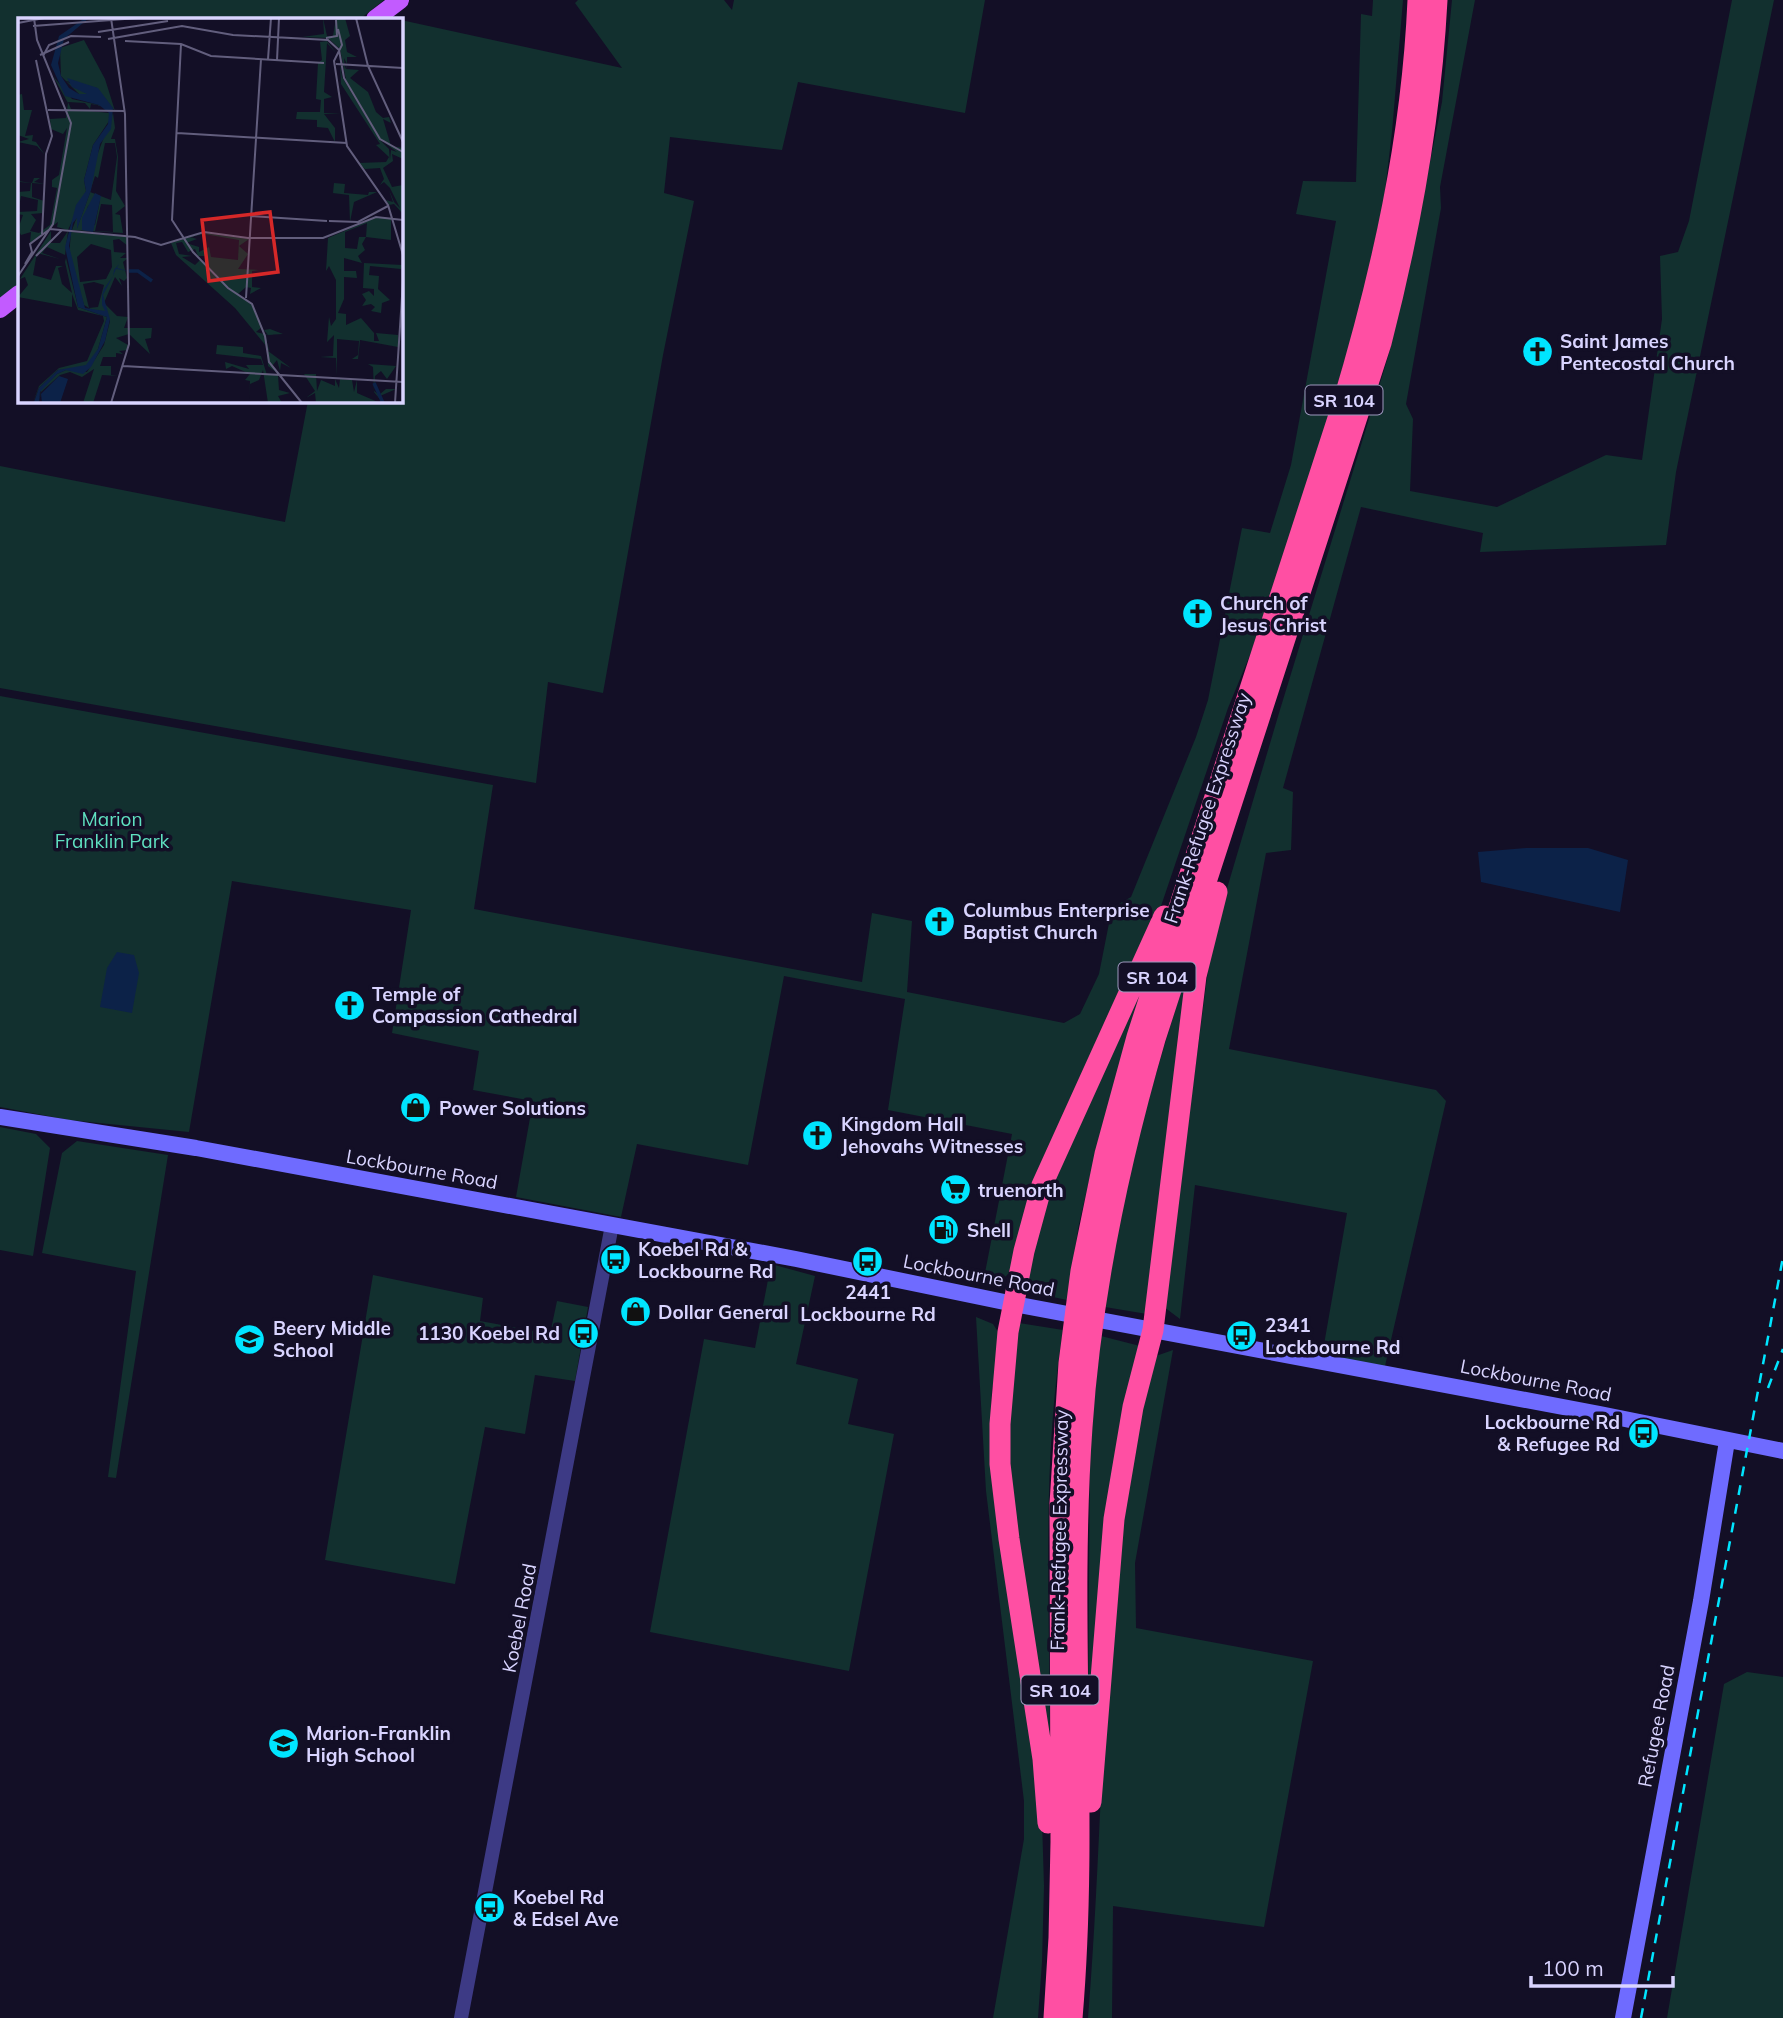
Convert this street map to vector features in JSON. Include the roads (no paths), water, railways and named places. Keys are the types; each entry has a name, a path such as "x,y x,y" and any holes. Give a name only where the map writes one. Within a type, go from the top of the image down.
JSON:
{"highway":[{"name":"Frank-Refugee Expressway","path":"1072,2018 1069,1939 1079,1500 1078,1365 1105,1154 1123,1085 1342,406 1373,301 1400,167 1412,82 1418,0"},
{"name":"Frank-Refugee Expressway","path":"1090,1273 1141,1088 1370,381 1417,177 1433,59 1437,0"},
{"path":"1069,1939 1114,1519 1133,1407 1153,1330 1196,976 1228,846 1235,798"},
{"path":"1069,1939 1000,1464 1002,1385 1008,1332 1024,1251 1042,1185 1172,898 1192,870"},
{"name":"Frank-Refugee Expressway","path":"1054,2018 1069,1939"}],"main road":[{"path":"376,18 400,0"},
{"path":"0,309 18,295"},
{"name":"Lockbourne Road","path":"0,1117 177,1145 796,1259 1014,1304 1783,1451"},
{"name":"Refugee Road","path":"1623,2018 1701,1601 1727,1441"}],"street":[{"name":"Koebel Road","path":"461,2018 612,1225"}],"water":[{"path":"1526,848 1588,848 1628,860 1620,912 1481,882 1478,852"},
{"path":"117,952 134,955 139,973 132,1013 100,1007 107,968"}],"railway":[{"path":"1641,2018 1783,1257"},
{"path":"1768,1388 1783,1349"}],"place":[{"name":"Saint James Pentecostal Church","path":"1537,352"},
{"name":"Church of Jesus Christ","path":"1197,614"},
{"name":"Columbus Enterprise Baptist Church","path":"940,921"},
{"name":"Temple of Compassion Cathedral","path":"349,1005"},
{"name":"Power Solutions","path":"416,1108"},
{"name":"Kingdom Hall Jehovahs Witnesses","path":"818,1135"},
{"name":"truenorth","path":"955,1190"},
{"name":"Shell","path":"944,1230"},
{"name":"Koebel Rd & Lockbourne Rd","path":"615,1260"},
{"name":"2441 Lockbourne Rd","path":"868,1261"},
{"name":"Dollar General","path":"635,1312"},
{"name":"1130 Koebel Rd","path":"583,1333"},
{"name":"2341 Lockbourne Rd","path":"1242,1336"},
{"name":"Beery Middle School","path":"250,1339"},
{"name":"Lockbourne Rd & Refugee Rd","path":"1643,1433"},
{"name":"Marion-Franklin High School","path":"283,1744"},
{"name":"Koebel Rd & Edsel Ave","path":"490,1908"}],"park label":[{"name":"Marion Franklin Park","path":"112,830"}]}
